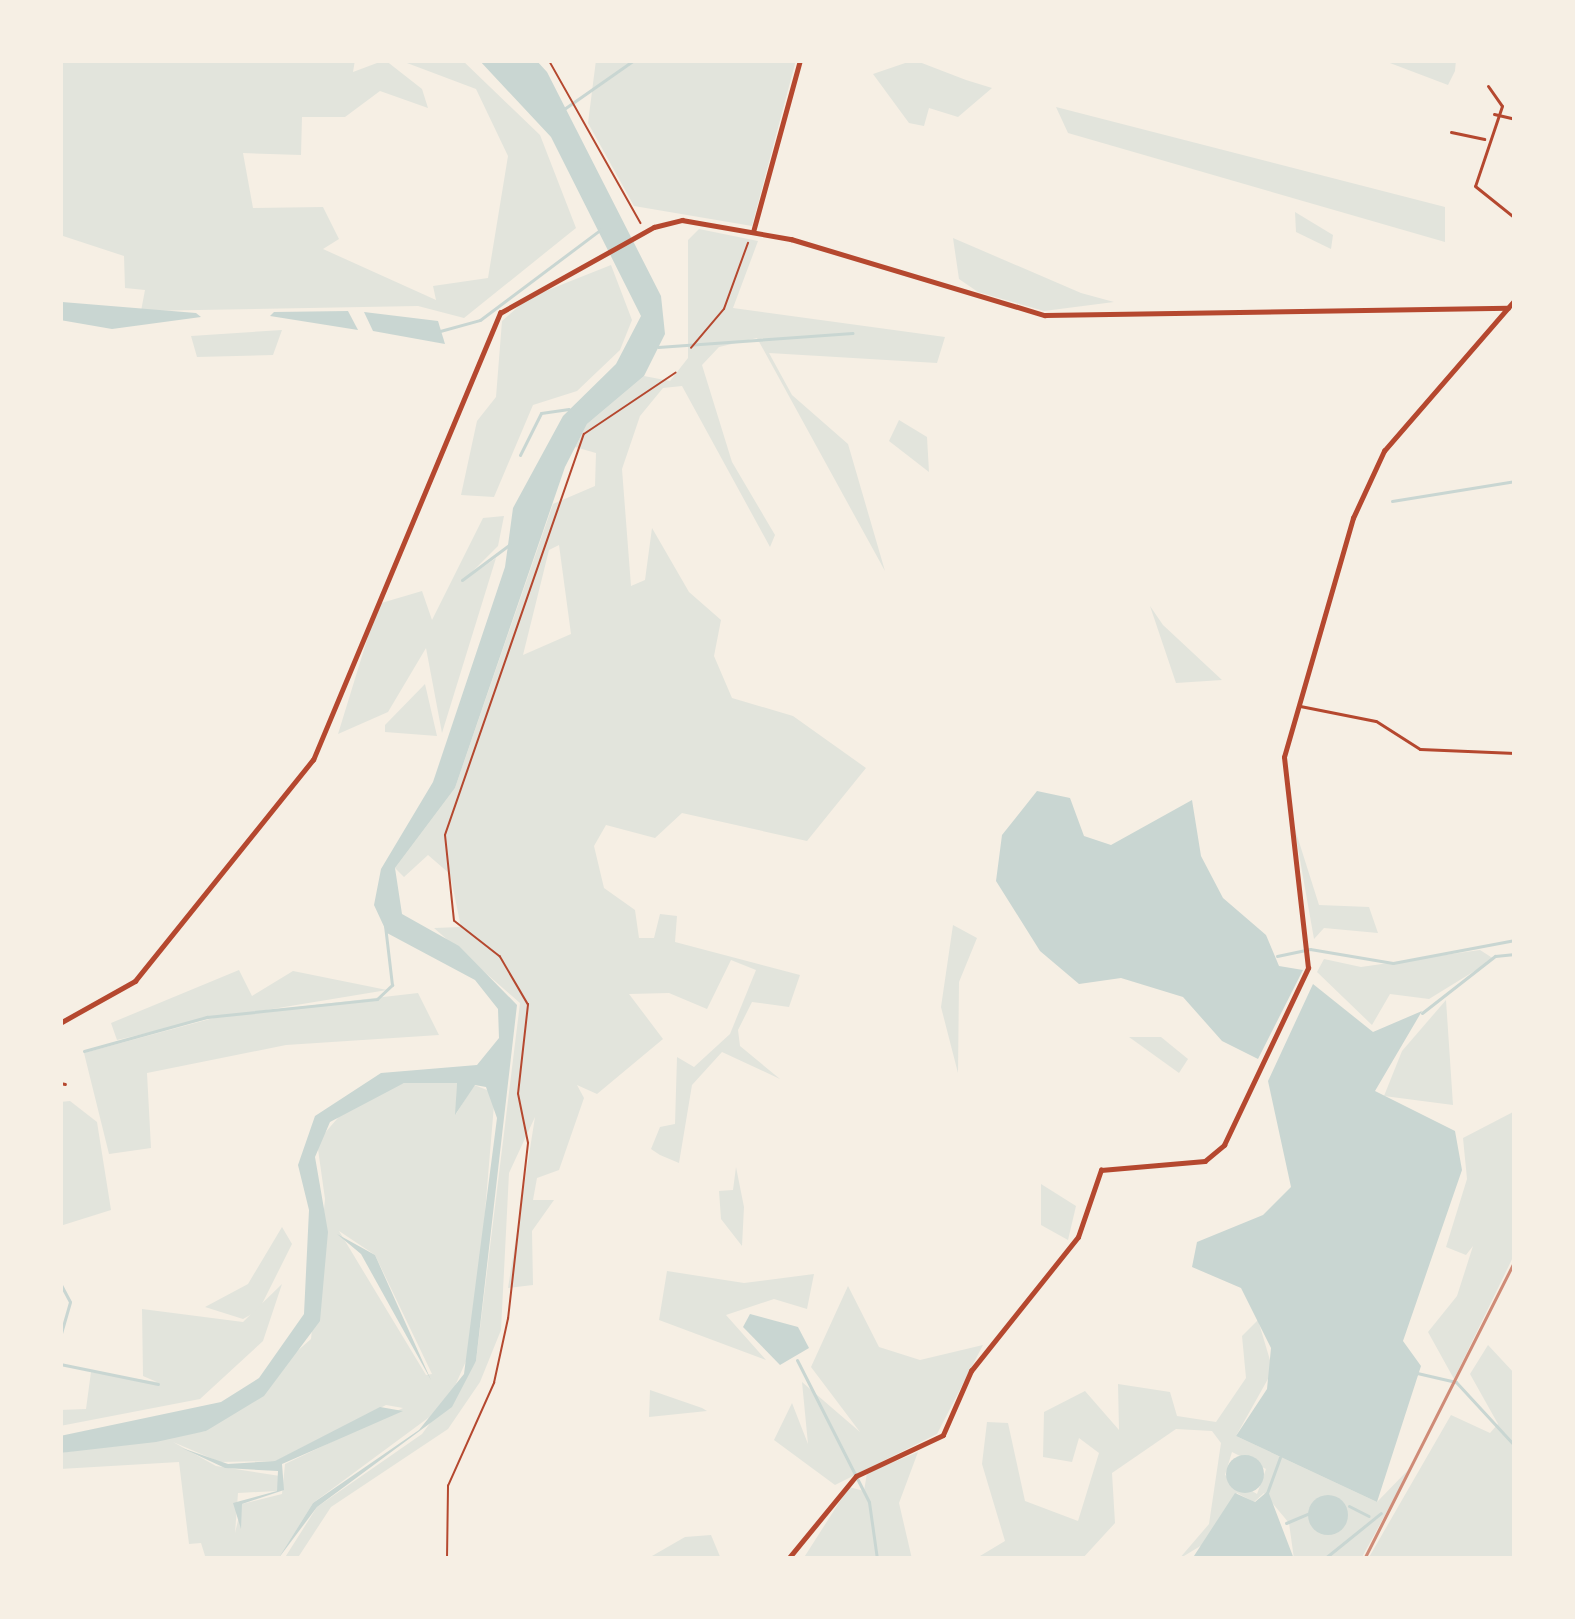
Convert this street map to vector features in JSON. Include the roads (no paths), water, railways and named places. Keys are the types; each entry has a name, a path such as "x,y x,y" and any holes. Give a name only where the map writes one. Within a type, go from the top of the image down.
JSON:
{"street":[{"path":"753,232 800,60"},
{"path":"1488,86 1502,106 1493,113 1474,186 1515,218"},
{"path":"1493,113 1515,118"},
{"path":"1451,132 1486,139"},
{"path":"60,1023 135,980 313,760 497,316 570,270 644,232 682,220 753,232 1045,315 1508,308"},
{"path":"788,1559 856,1476 943,1435 971,1371 1078,1238 1102,1170 1204,1161 1224,1145 1308,968 1283,782 1300,706 1370,474 1515,300"},
{"path":"1495,308 1501,316"},
{"path":"1300,706 1376,721 1420,749 1515,753"}],"waterway":[{"path":"564,109 634,60"},
{"path":"440,331 480,320 601,229"},
{"path":"658,347 852,333"},
{"path":"520,455 541,413 569,409"},
{"path":"1392,501 1515,481"},
{"path":"462,580 509,545"},
{"path":"84,1051 207,1017 377,999 392,985 385,925"},
{"path":"1277,956 1310,949 1393,963 1515,940"},
{"path":"1422,1013 1495,956 1515,954"},
{"path":"60,1283 70,1302 60,1336"},
{"path":"797,1360 869,1502 877,1559"},
{"path":"60,1364 158,1384"},
{"path":"1417,1373 1456,1382 1515,1446"},
{"path":"1267,1493 1280,1457"},
{"path":"1349,1506 1369,1516"},
{"path":"1286,1523 1310,1513"},
{"path":"1324,1559 1381,1513"}],"railway":[{"path":"1364,1559 1515,1260"}]}
